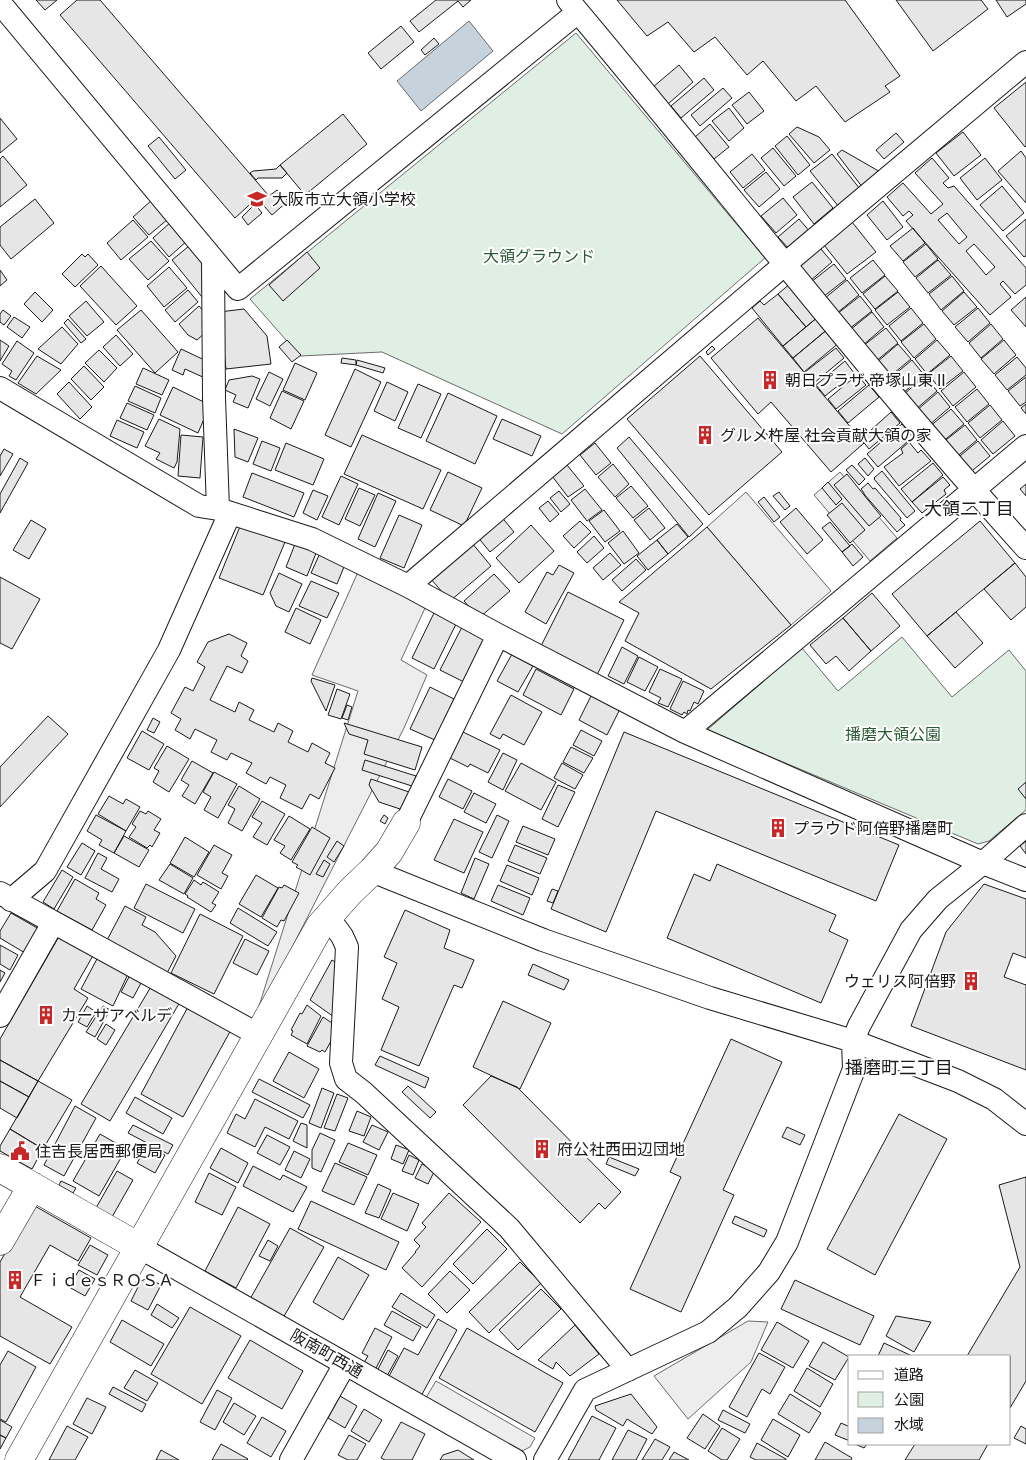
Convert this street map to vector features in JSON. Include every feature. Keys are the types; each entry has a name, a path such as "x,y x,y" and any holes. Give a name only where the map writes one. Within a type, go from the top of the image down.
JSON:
{"street":[{"path":"0,3 238,289 573,6 784,265 974,491 1026,548"},
{"path":"408,586 784,265 1026,62"},
{"path":"212,259 214,398 224,511 169,650 45,871 6,896 259,1035"},
{"path":"0,388 198,506 224,511 312,539 408,586 685,732 983,864 1026,880"},
{"path":"685,732 1026,446"},
{"path":"19,1460 320,926 389,852 406,823 498,635"},
{"path":"545,1460 585,1390 708,1332 738,1307 769,1272 786,1242 854,1068 853,1041 859,1026 911,930 938,900 983,864 1026,825"},
{"path":"372,871 543,940 710,998 853,1041 958,1081 994,1099 1026,1124"},
{"path":"328,917 342,936 347,947 341,1063 346,1079 364,1093 509,1228 628,1370"},
{"path":"0,1016 54,923"},
{"path":"0,1168 139,1247"},
{"path":"0,1241 32,1186"},
{"name":"阪南町西通","path":"139,1247 515,1460"},
{"path":"291,1460 345,1364"}],"green space":[{"name":"大領グラウンド","path":"576,33 765,258 562,434 382,352 300,356 250,299"},
{"name":"播磨大領公園","path":"902,637 952,697 1009,650 1026,671 1026,810 989,841 978,844 707,730 802,648 838,691"}],"shaded area":[{"path":"840,472 897,538 870,561 814,495"},
{"path":"746,492 831,591 791,625 707,527"},
{"path":"358,572 426,606 401,660 427,675 404,728 254,1022 358,691 312,675"},
{"path":"748,1321 768,1322 751,1362 688,1419 654,1376"},
{"path":"436,1381 535,1438 530,1447 516,1454 424,1401"}],"water":[{"path":"469,21 493,51 421,111 397,81"}],"building":[{"path":"36,0 57,0 45,10"},
{"path":"77,0 100,0 269,196 277,190 288,201 272,215 257,198 235,218 60,15"},
{"path":"436,0 471,0 463,7 458,1 419,32 410,21"},
{"path":"617,0 845,0 900,76 885,86 890,92 845,122 816,86 796,101 763,61 747,75 715,37 694,52 668,22 647,36"},
{"path":"896,0 981,0 988,9 933,51"},
{"path":"996,0 1026,0 1026,4 1007,17"},
{"path":"401,26 414,42 381,69 368,53"},
{"path":"434,38 439,44 425,55 421,50"},
{"path":"679,65 693,82 668,104 653,87"},
{"path":"704,78 714,90 681,118 671,106"},
{"path":"1026,82 1026,146 1025,147 994,108"},
{"path":"723,88 732,98 700,126 691,115"},
{"path":"749,92 764,111 747,124 732,105"},
{"path":"729,108 744,128 729,141 712,121"},
{"path":"343,114 367,144 305,195 280,165"},
{"path":"0,118 17,139 0,153"},
{"path":"710,124 729,147 714,159 695,137"},
{"path":"797,127 819,137 830,150 814,163 789,134"},
{"path":"963,132 981,155 954,176 936,153"},
{"path":"896,133 904,142 884,159 876,150"},
{"path":"787,136 810,165 798,175 775,146"},
{"path":"159,137 186,170 175,179 148,146"},
{"path":"773,148 796,176 784,186 761,158"},
{"path":"842,150 882,173 863,188 837,154"},
{"path":"1021,151 1026,158 1026,203 998,171"},
{"path":"752,154 765,170 743,188 730,172"},
{"path":"832,154 860,189 839,207 810,171"},
{"path":"3,156 27,185 0,207 0,159"},
{"path":"932,158 949,178 943,183 948,188 954,186 1026,268 1026,285 1015,294 1003,281 1000,284 1011,297 990,315 906,221 913,215 909,211 903,216 887,197 903,183 931,214 943,204 915,173","holes":["947,213 967,237 959,244 938,220","974,244 995,267 986,275 966,251"]},
{"path":"985,158 1002,180 977,200 960,178"},
{"path":"280,165 287,173 282,178 258,178 256,180 250,173 253,171 276,169"},
{"path":"766,172 780,189 759,207 744,190"},
{"path":"812,182 833,208 814,224 793,197"},
{"path":"1002,186 1024,213 1003,231 980,205"},
{"path":"783,198 797,215 776,233 761,216"},
{"path":"35,199 54,223 11,259 0,245 0,227"},
{"path":"152,200 168,219 149,235 133,217"},
{"path":"883,201 903,227 887,240 867,215"},
{"path":"255,204 262,213 248,225 242,217"},
{"path":"799,219 811,233 791,251 778,237"},
{"path":"1026,219 1026,256 1024,257 1006,236"},
{"path":"133,220 148,237 121,260 107,243"},
{"path":"172,221 188,240 169,257 153,238"},
{"path":"852,222 876,252 847,274 824,245"},
{"path":"913,228 925,243 903,261 890,246"},
{"path":"151,241 169,261 148,280 129,259"},
{"path":"926,244 938,259 915,277 903,262"},
{"path":"189,246 207,269 208,292 202,297 172,260"},
{"path":"820,248 832,262 810,281 798,266"},
{"path":"307,252 320,268 283,301 269,285"},
{"path":"82,254 85,257 88,254 98,265 75,287 62,274"},
{"path":"873,260 885,275 862,293 850,278"},
{"path":"938,260 951,275 928,293 916,278"},
{"path":"834,264 846,279 823,297 811,282"},
{"path":"101,266 137,306 116,325 80,286"},
{"path":"169,267 187,288 164,307 147,286"},
{"path":"0,270 7,280 0,286"},
{"path":"885,276 898,291 875,309 863,294"},
{"path":"952,276 964,291 941,310 929,294"},
{"path":"847,280 859,295 837,313 825,298"},
{"path":"792,282 819,316 806,327 778,294"},
{"path":"188,290 198,302 175,322 165,310"},
{"path":"35,292 53,310 42,322 24,304"},
{"path":"898,292 910,307 887,325 875,310"},
{"path":"964,292 977,307 954,325 942,311"},
{"path":"778,294 806,327 783,346 752,308 760,301 764,305"},
{"path":"860,296 872,311 849,329 837,314"},
{"path":"1026,297 1026,327 1011,310"},
{"path":"86,301 104,322 87,336 69,316"},
{"path":"199,306 207,315 208,330 197,340 188,335 179,324"},
{"path":"911,308 923,323 901,341 889,326"},
{"path":"978,308 990,323 968,342 955,327"},
{"path":"244,309 267,336 271,364 226,369 219,312"},
{"path":"3,310 11,316 4,325 0,322 0,314"},
{"path":"141,310 178,352 155,373 117,330"},
{"path":"872,312 884,327 862,346 850,330"},
{"path":"819,316 829,328 793,358 783,346"},
{"path":"14,317 30,327 22,338 7,327"},
{"name":"朝日プラザ 帝塚山東 II","path":"758,318 864,443 831,472 771,402 758,414 711,358"},
{"path":"68,319 86,339 81,343 64,323"},
{"path":"924,324 936,339 914,358 901,342"},
{"path":"991,324 1003,339 981,358 969,343"},
{"path":"62,327 78,344 61,364 38,349"},
{"path":"829,328 840,342 804,372 793,358"},
{"path":"886,328 898,343 875,362 863,346"},
{"path":"116,335 133,354 120,366 103,347"},
{"path":"0,340 9,346 0,361"},
{"path":"287,340 301,355 292,362 279,347"},
{"path":"937,340 950,355 927,374 915,359"},
{"path":"1004,340 1016,355 994,374 981,359"},
{"path":"17,341 34,353 16,380 9,376 12,371 2,364"},
{"path":"898,344 911,359 888,378 876,363"},
{"path":"712,346 715,349 708,355 706,352"},
{"path":"836,348 844,358 814,383 805,372"},
{"path":"181,349 211,363 205,378 185,369 183,375 172,370"},
{"path":"99,350 117,368 104,382 85,363"},
{"path":"37,356 61,370 36,394 18,383"},
{"name":"グルメ杵屋 社会貢献大領の家","path":"700,356 782,452 709,515 627,419"},
{"path":"951,356 963,371 940,389 928,374"},
{"path":"1017,357 1026,368 1026,375 1007,390 995,375"},
{"path":"342,358 356,360 356,365 341,363"},
{"path":"357,360 385,368 383,373 356,365"},
{"path":"912,360 924,375 902,394 889,379"},
{"path":"845,361 854,373 825,396 816,385"},
{"path":"295,363 317,373 305,400 283,390"},
{"path":"84,366 104,387 91,400 71,379"},
{"path":"143,368 169,380 162,395 136,384"},
{"path":"355,369 381,382 351,447 325,435"},
{"path":"269,372 283,379 270,406 256,399"},
{"path":"964,372 976,387 953,406 941,391"},
{"path":"857,375 866,385 836,409 828,399"},
{"path":"252,376 260,379 248,408 233,402 236,395 225,390 229,380"},
{"path":"925,376 937,391 915,410 903,395"},
{"path":"1026,377 1026,402 1020,406 1008,391"},
{"path":"69,382 92,407 80,419 57,394"},
{"path":"387,382 408,392 395,421 374,411"},
{"path":"418,384 441,394 421,438 398,428"},
{"path":"869,385 879,397 848,423 838,411"},
{"path":"135,386 161,398 155,413 128,401"},
{"path":"173,387 210,405 198,433 160,415"},
{"path":"977,389 989,404 967,422 955,407"},
{"path":"282,391 304,401 291,429 270,418"},
{"path":"938,392 950,407 928,426 916,411"},
{"path":"448,393 497,416 475,464 426,441"},
{"path":"127,403 154,415 147,430 120,418"},
{"path":"1026,404 1026,414 1021,408"},
{"path":"990,405 1002,420 980,438 968,423"},
{"path":"951,409 964,424 941,443 929,427"},
{"path":"891,412 900,423 869,449 861,439"},
{"path":"159,419 180,429 177,462 174,468 156,459 160,453 145,446"},
{"path":"502,419 541,436 532,456 493,439"},
{"path":"117,420 144,432 137,448 110,436"},
{"path":"1003,421 1015,436 993,454 981,440"},
{"path":"902,424 913,437 878,467 867,454"},
{"path":"965,425 977,440 954,459 942,443"},
{"path":"234,429 258,438 248,462 235,457"},
{"path":"181,435 203,437 200,478 178,476"},
{"path":"362,435 441,470 423,509 344,474"},
{"path":"629,437 703,524 689,537 617,448"},
{"path":"262,441 280,448 271,471 253,464"},
{"path":"978,441 990,456 967,475 955,460"},
{"path":"909,442 918,453 921,450 931,461 899,486 884,467 903,453 901,449"},
{"path":"286,443 324,459 313,485 275,470"},
{"path":"595,443 611,463 596,475 580,455"},
{"path":"4,449 13,454 0,476 0,456"},
{"path":"20,458 28,463 0,513 0,494"},
{"path":"865,458 874,469 868,476 858,464"},
{"path":"933,463 943,475 912,502 901,489"},
{"path":"613,464 629,484 615,497 598,477"},
{"path":"567,465 584,486 568,497 552,476"},
{"path":"852,465 865,479 859,485 846,470"},
{"path":"882,471 915,511 907,518 874,479"},
{"path":"448,472 482,488 464,526 430,510"},
{"path":"252,473 304,493 294,517 243,497"},
{"path":"847,474 881,516 869,526 834,485"},
{"path":"341,476 358,484 339,525 322,517"},
{"path":"943,477 950,485 944,490 946,494 922,513 912,502"},
{"path":"828,482 842,499 836,505 822,488"},
{"path":"868,483 873,489 875,488 901,518 900,520 905,525 897,532 861,489"},
{"path":"1026,484 1026,496 1020,489"},
{"path":"631,486 648,506 633,518 616,498"},
{"path":"359,488 375,495 360,526 345,519"},
{"path":"585,489 602,510 587,521 571,500"},
{"path":"313,490 328,496 317,520 303,513"},
{"path":"559,491 570,504 561,512 550,498"},
{"path":"779,492 790,506 785,510 773,496"},
{"path":"378,493 396,501 375,547 358,539"},
{"path":"764,497 780,517 774,522 758,502"},
{"path":"548,501 559,514 550,522 539,508"},
{"path":"842,503 865,530 850,543 827,515"},
{"path":"649,508 665,528 650,540 634,520"},
{"path":"796,508 823,540 807,554 780,522"},
{"path":"604,510 620,531 605,542 589,521"},
{"path":"399,515 422,525 404,568 380,558"},
{"path":"500,515 514,532 490,552 476,535"},
{"path":"31,520 46,529 29,559 13,550"},
{"path":"580,521 591,532 574,548 563,536"},
{"path":"980,521 1015,563 927,636 892,594"},
{"path":"830,522 850,546 842,552 822,528"},
{"path":"241,524 285,542 263,595 219,578"},
{"path":"677,524 688,537 668,554 657,540"},
{"path":"531,525 554,551 519,583 496,558"},
{"path":"707,527 791,625 711,689 625,641 639,613 619,602"},
{"path":"623,531 639,553 624,564 608,543"},
{"path":"594,536 604,548 587,563 577,552"},
{"path":"297,539 318,548 307,576 286,567"},
{"path":"657,540 668,554 648,570 637,556"},
{"path":"472,543 491,566 450,601 430,578"},
{"path":"852,544 863,557 853,566 842,552"},
{"path":"321,551 346,562 337,584 311,573"},
{"path":"610,553 621,565 603,580 593,568"},
{"path":"636,559 646,570 622,591 612,580"},
{"path":"1015,563 1026,577 1026,607 1011,620 984,589"},
{"path":"559,565 574,573 546,624 525,612 547,572 553,575"},
{"path":"279,573 302,584 289,612 276,606 270,593"},
{"path":"494,574 510,591 479,618 464,601"},
{"path":"0,577 40,599 12,649 0,643"},
{"path":"311,581 339,593 327,618 299,606"},
{"path":"568,592 624,620 597,675 541,646"},
{"path":"872,593 900,626 871,651 843,618"},
{"path":"296,608 321,620 310,644 285,632"},
{"path":"956,612 983,643 955,668 927,636"},
{"path":"434,613 456,624 434,669 412,658"},
{"path":"843,618 871,651 849,671 836,656 826,664 810,645"},
{"path":"462,627 488,640 466,683 440,670"},
{"path":"229,634 247,643 241,656 248,661 242,673 227,666 210,700 235,712 239,702 254,710 249,720 274,732 278,723 293,731 288,742 308,752 312,743 330,753 325,763 335,768 319,799 310,794 302,809 280,798 286,785 270,777 266,784 246,773 252,763 231,753 227,760 211,752 217,740 195,729 190,739 175,730 181,719 171,713 185,687 193,691 205,667 197,662 208,642"},
{"path":"622,647 638,656 624,684 608,676"},
{"path":"512,654 533,666 518,692 497,681"},
{"path":"639,657 658,667 645,691 627,682"},
{"path":"536,669 574,689 561,715 523,695"},
{"path":"660,669 682,679 668,707 658,703 661,698 649,692"},
{"path":"312,678 335,685 326,711 311,681"},
{"path":"683,681 704,691 698,704 694,702 690,711 688,710 687,714 684,712 682,715 670,709"},
{"path":"430,687 454,699 435,740 410,729"},
{"path":"337,689 350,694 341,719 328,715"},
{"path":"592,694 620,709 607,735 579,720"},
{"path":"511,695 542,712 524,745 503,734 500,739 490,734"},
{"path":"347,705 352,707 348,720 342,718"},
{"path":"48,716 68,734 0,807 0,767"},
{"path":"153,718 160,722 154,733 147,730"},
{"path":"344,723 422,747 415,770 364,754 368,740 349,734"},
{"path":"581,730 602,741 594,756 573,745"},
{"path":"142,731 164,744 149,770 127,758"},
{"path":"463,732 500,750 488,773 470,764 468,767 450,758"},
{"name":"プラウド阿倍野播磨町","path":"624,732 899,845 876,901 656,811 606,932 551,909"},
{"path":"167,746 189,759 169,792 153,782 159,771 154,768"},
{"path":"571,747 593,758 584,773 563,762"},
{"path":"503,753 517,760 503,790 488,782"},
{"path":"365,760 416,776 412,786 362,770"},
{"path":"192,761 213,773 195,804 182,796 189,785 181,780"},
{"path":"521,763 556,782 541,810 505,791"},
{"path":"562,763 583,775 575,789 554,778"},
{"path":"214,772 237,784 218,818 204,810 211,797 203,792"},
{"path":"371,779 409,792 403,810 379,802 369,785"},
{"path":"448,779 472,791 463,809 439,797"},
{"path":"1026,782 1026,799 1018,789"},
{"path":"558,785 575,792 558,827 542,819"},
{"path":"239,786 260,799 242,831 228,823 235,809 228,805"},
{"path":"474,793 496,804 486,823 464,812"},
{"path":"109,796 123,804 126,799 140,807 126,831 98,814"},
{"path":"262,801 285,814 267,845 253,837 262,823 252,817"},
{"path":"140,811 146,814 148,811 161,819 154,830 160,833 152,847 150,845 147,848 129,837 136,827 132,824"},
{"path":"96,815 126,831 114,853 99,845 102,840 87,831"},
{"path":"384,815 388,818 385,824 380,821"},
{"path":"497,815 509,821 492,858 479,852"},
{"path":"289,816 310,829 291,860 280,853 285,846 274,840"},
{"path":"454,819 483,832 464,873 434,860"},
{"path":"523,826 555,839 548,855 516,842"},
{"path":"312,827 330,838 310,875 296,867 298,865 292,862"},
{"path":"124,836 149,850 139,867 114,853"},
{"path":"185,837 209,852 194,877 170,863"},
{"path":"337,841 344,846 334,862 327,857"},
{"path":"1026,841 1026,854 1020,846"},
{"path":"82,843 95,851 81,875 67,867"},
{"path":"214,845 232,855 222,873 228,876 221,889 197,875"},
{"path":"515,845 547,858 540,874 508,861"},
{"path":"98,853 107,858 101,869 119,879 112,892 85,878"},
{"path":"475,858 489,864 474,899 461,893"},
{"path":"324,860 330,864 323,877 316,874"},
{"path":"170,864 193,878 184,894 159,880"},
{"path":"717,864 836,915 829,931 848,940 821,1003 667,938 694,874 710,881"},
{"path":"507,865 539,878 532,895 500,881"},
{"path":"62,870 73,877 54,909 43,902"},
{"path":"256,875 278,888 261,917 239,904"},
{"path":"75,879 99,893 96,899 106,905 92,930 57,911"},
{"path":"194,880 201,885 203,882 219,892 212,903 216,905 211,912 185,894"},
{"path":"146,884 195,909 183,933 134,908"},
{"name":"ウェリス阿倍野","path":"984,884 1026,899 1026,958 1013,953 1004,977 1026,985 1026,1070 911,1026 946,932"},
{"path":"284,885 299,893 284,921 281,920 277,927 262,918 279,887 282,888"},
{"path":"498,885 530,898 523,915 491,901"},
{"path":"552,889 558,891 553,903 547,901"},
{"path":"125,906 146,917 142,925 155,932 176,956 166,975 106,942"},
{"path":"238,908 277,932 268,946 230,923"},
{"path":"405,910 450,930 444,948 474,960 462,988 454,985 419,1066 381,1050 399,1007 382,999 397,963 384,957"},
{"path":"11,913 39,929 25,953 0,938 0,931"},
{"path":"200,914 243,936 214,994 171,973"},
{"name":"カーサアベルデ","path":"61,933 95,952 74,989 88,998 38,1081 0,1060 0,1039"},
{"path":"245,939 269,951 257,975 233,963"},
{"path":"0,945 18,955 10,970 0,964"},
{"path":"98,957 128,974 113,1006 81,989"},
{"path":"332,960 337,963 334,1017 310,1000"},
{"path":"533,964 569,980 564,990 528,975"},
{"path":"0,970 5,973 0,982"},
{"path":"130,975 142,981 133,998 121,992"},
{"path":"152,985 180,1002 110,1121 81,1104"},
{"path":"503,1001 551,1023 520,1089 473,1067"},
{"path":"189,1005 232,1028 183,1117 141,1094"},
{"path":"307,1005 321,1016 307,1044 291,1035 293,1031 291,1030 300,1013 302,1014"},
{"path":"87,1006 96,1012 87,1027 78,1022"},
{"path":"103,1006 110,1010 95,1037 86,1032"},
{"path":"323,1017 335,1025 336,1032 325,1052 322,1050 320,1052 307,1046"},
{"path":"106,1024 115,1030 106,1045 97,1039"},
{"path":"731,1039 782,1062 723,1190 734,1195 681,1312 630,1289 681,1177 670,1172"},
{"path":"289,1052 319,1069 304,1098 273,1081"},
{"path":"380,1056 429,1078 425,1088 375,1065"},
{"path":"0,1060 38,1081 29,1097 0,1081"},
{"name":"府公社西田辺団地","path":"491,1076 517,1087 621,1192 605,1209 599,1203 580,1223 463,1105"},
{"path":"259,1079 310,1105 303,1118 252,1092"},
{"path":"0,1081 29,1097 17,1118 0,1108"},
{"path":"38,1081 72,1100 43,1149 10,1129"},
{"path":"408,1086 436,1112 430,1118 402,1092"},
{"path":"322,1088 334,1093 321,1128 309,1123"},
{"path":"337,1094 348,1098 335,1131 324,1128"},
{"path":"135,1097 172,1118 163,1134 126,1113"},
{"path":"255,1099 298,1121 289,1139 265,1127 255,1147 227,1133 236,1114 245,1119"},
{"path":"75,1106 96,1118 64,1176 44,1165"},
{"path":"357,1111 371,1117 364,1136 349,1131"},
{"path":"899,1114 947,1139 875,1275 827,1249"},
{"path":"301,1123 307,1125 307,1148 293,1141"},
{"path":"133,1125 173,1145 168,1154 128,1133"},
{"path":"372,1125 388,1132 379,1150 363,1142"},
{"path":"787,1127 805,1135 800,1145 782,1137"},
{"path":"10,1129 43,1149 32,1169 0,1151 0,1146"},
{"path":"320,1133 335,1140 321,1172 312,1168 312,1150"},
{"path":"100,1134 126,1149 99,1196 73,1181"},
{"path":"267,1135 290,1147 280,1165 257,1153"},
{"path":"348,1143 377,1155 368,1175 339,1162"},
{"path":"396,1145 409,1150 403,1164 391,1159"},
{"path":"147,1146 165,1155 155,1173 137,1163"},
{"path":"221,1148 248,1163 238,1183 210,1168"},
{"path":"294,1151 310,1159 301,1178 285,1170"},
{"path":"409,1155 419,1160 413,1175 402,1171"},
{"path":"609,1157 639,1169 635,1176 606,1164"},
{"path":"335,1163 367,1177 354,1205 322,1191"},
{"path":"422,1164 435,1170 428,1184 415,1178"},
{"path":"253,1166 280,1180 283,1175 307,1187 293,1212 243,1186"},
{"path":"117,1171 133,1180 112,1217 96,1208"},
{"path":"209,1173 236,1187 222,1215 195,1202"},
{"path":"1026,1177 1026,1381 1011,1406 1011,1355 968,1355 1020,1267 999,1185"},
{"path":"61,1181 76,1188 73,1193 59,1185"},
{"path":"378,1184 391,1190 379,1218 365,1213"},
{"path":"393,1193 419,1204 407,1231 381,1219"},
{"path":"449,1193 481,1222 422,1287 402,1268 420,1246 414,1240 426,1227 422,1223"},
{"path":"311,1201 399,1242 386,1270 298,1229"},
{"name":"ＦｉｄｅｓＲＯＳＡ","path":"33,1205 91,1238 78,1261 50,1245 20,1297 72,1327 50,1364 0,1336 0,1262"},
{"path":"238,1207 270,1224 236,1288 205,1271"},
{"path":"735,1216 767,1230 764,1237 732,1223"},
{"path":"290,1228 324,1247 283,1318 250,1299"},
{"path":"487,1229 507,1249 473,1284 453,1264"},
{"path":"268,1240 278,1246 270,1261 259,1256"},
{"path":"90,1245 108,1255 97,1275 78,1265"},
{"path":"338,1257 369,1275 343,1320 313,1302"},
{"path":"520,1262 541,1283 489,1333 469,1312"},
{"path":"79,1270 95,1279 85,1296 69,1287"},
{"path":"450,1271 470,1290 447,1313 428,1294"},
{"path":"148,1278 161,1285 148,1310 131,1301 141,1281"},
{"path":"795,1280 874,1316 860,1345 781,1309"},
{"path":"541,1289 561,1309 518,1350 499,1330"},
{"path":"401,1293 435,1315 427,1328 392,1307"},
{"path":"157,1304 179,1318 172,1328 151,1315"},
{"path":"190,1307 241,1336 202,1404 151,1374"},
{"path":"392,1311 421,1327 413,1341 384,1325"},
{"path":"896,1316 931,1322 914,1352 886,1336"},
{"path":"438,1319 457,1330 420,1398 387,1380 404,1348 418,1355"},
{"path":"122,1320 164,1344 151,1366 110,1342"},
{"path":"777,1322 809,1341 793,1368 761,1350"},
{"path":"575,1325 599,1354 570,1376 556,1362 553,1369 538,1360"},
{"path":"375,1328 392,1337 374,1372 362,1366 368,1356 362,1353"},
{"path":"467,1328 563,1383 535,1432 439,1378"},
{"path":"250,1340 303,1371 282,1409 228,1378"},
{"path":"823,1342 848,1356 835,1380 809,1366"},
{"path":"884,1343 910,1355 878,1355"},
{"path":"388,1350 398,1356 387,1376 377,1371"},
{"path":"8,1351 36,1367 6,1422 0,1419 0,1365"},
{"path":"759,1353 785,1367 770,1394 762,1389 747,1417 729,1407"},
{"path":"807,1368 833,1384 820,1407 794,1391"},
{"path":"135,1370 158,1383 147,1401 124,1388"},
{"path":"113,1387 146,1404 142,1412 109,1394"},
{"path":"217,1390 232,1398 215,1430 200,1422"},
{"path":"631,1394 657,1427 652,1434 627,1419 623,1426 596,1410 595,1406"},
{"path":"790,1394 821,1413 809,1433 778,1414"},
{"path":"340,1396 357,1406 345,1428 328,1418"},
{"path":"87,1398 106,1407 92,1434 73,1424"},
{"path":"234,1403 256,1416 244,1435 223,1422"},
{"path":"364,1409 382,1420 369,1442 351,1431"},
{"path":"723,1410 750,1424 745,1433 718,1420"},
{"path":"703,1414 720,1426 705,1449 687,1438"},
{"path":"592,1416 616,1428 599,1460 568,1460"},
{"path":"262,1417 286,1431 271,1457 247,1443"},
{"path":"773,1419 800,1435 788,1457 761,1440"},
{"path":"0,1420 12,1427 6,1438 0,1435"},
{"path":"401,1422 425,1434 412,1460 385,1460 381,1458"},
{"path":"841,1423 848,1426 848,1440 835,1435"},
{"path":"67,1426 88,1437 75,1460 49,1460"},
{"path":"1021,1426 1026,1429 1026,1444 1014,1438"},
{"path":"722,1428 740,1439 727,1460 722,1460 708,1451"},
{"path":"628,1430 647,1439 636,1460 612,1460"},
{"path":"0,1435 6,1438 0,1449"},
{"path":"349,1435 366,1444 357,1460 348,1460 338,1455"},
{"path":"655,1439 670,1447 662,1460 642,1460"},
{"path":"825,1442 852,1458 851,1460 815,1460"},
{"path":"757,1443 786,1460 756,1460 750,1457"},
{"path":"221,1444 248,1459 212,1460"},
{"path":"914,1445 987,1445 979,1460 905,1460"},
{"path":"161,1450 179,1460 156,1460"},
{"path":"458,1450 474,1460 440,1460 443,1455"},
{"path":"674,1452 689,1460 669,1460"}],"place":[{"name":"大阪市立大領小学校","path":"257,199"},
{"name":"朝日プラザ 帝塚山東 II","path":"770,380"},
{"name":"グルメ杵屋 社会貢献大領の家","path":"705,435"},
{"name":"プラウド阿倍野播磨町","path":"778,828"},
{"name":"ウェリス阿倍野","path":"971,981"},
{"name":"カーサアベルデ","path":"46,1015"},
{"name":"府公社西田辺団地","path":"542,1149"},
{"name":"住吉長居西郵便局","path":"20,1151"},
{"name":"ＦｉｄｅｓＲＯＳＡ","path":"15,1280"}],"district":[{"name":"大領二丁目","path":"969,509"},
{"name":"播磨町三丁目","path":"899,1068"}]}
